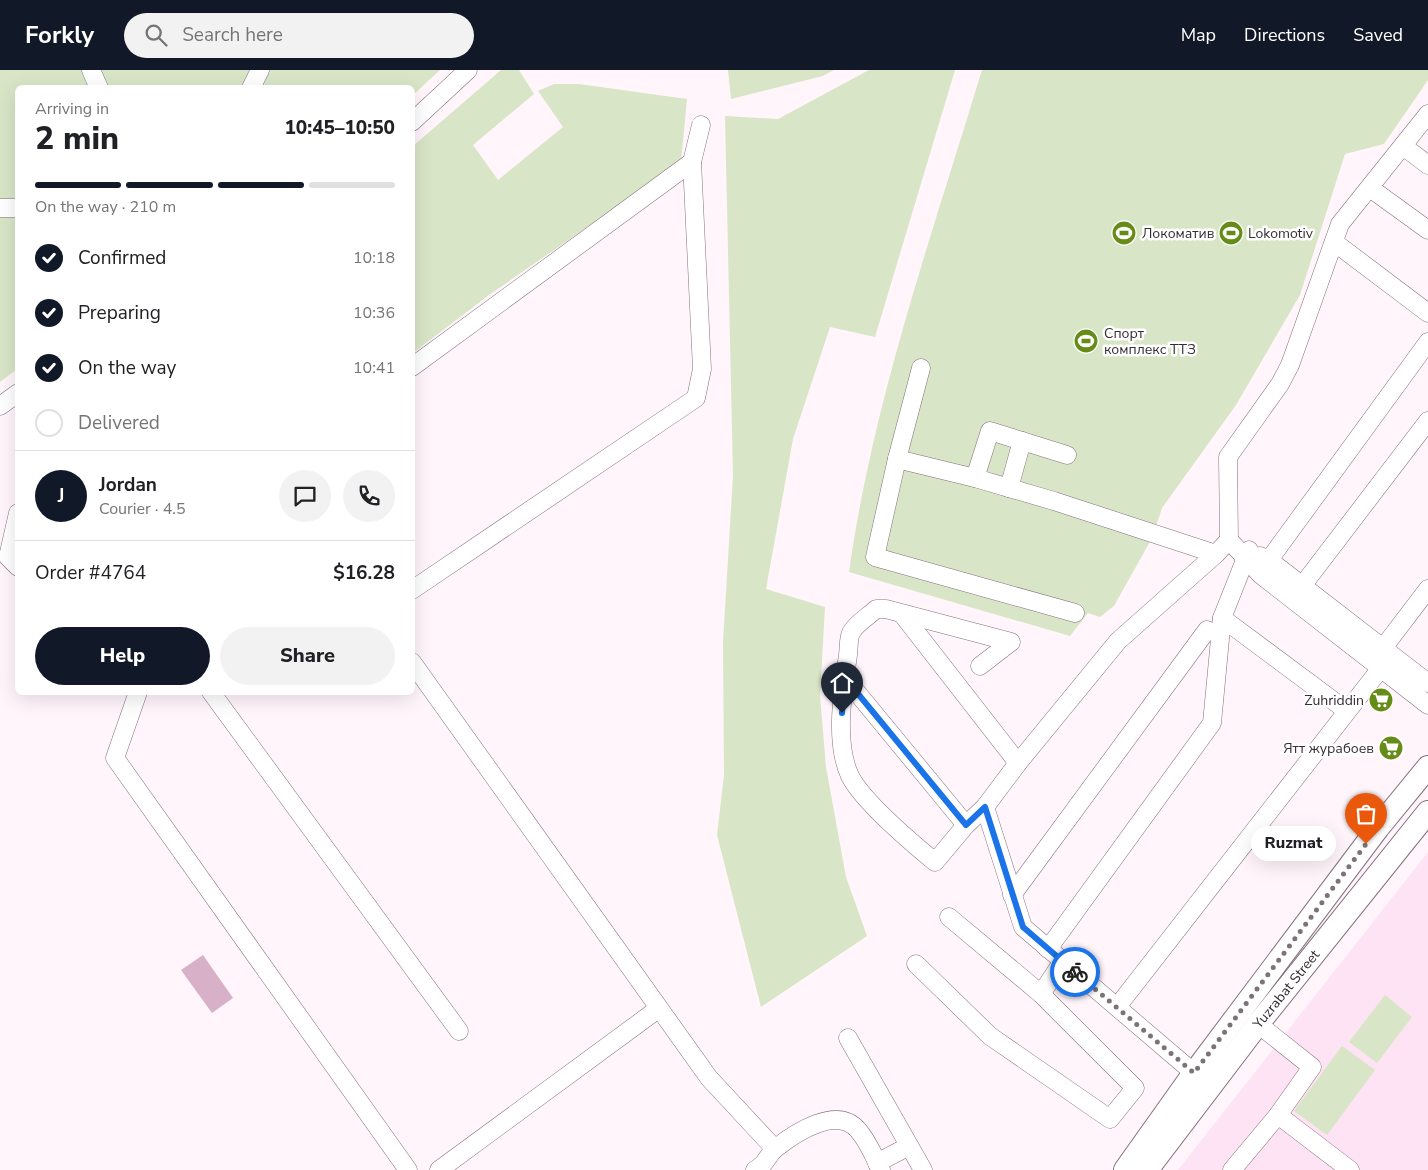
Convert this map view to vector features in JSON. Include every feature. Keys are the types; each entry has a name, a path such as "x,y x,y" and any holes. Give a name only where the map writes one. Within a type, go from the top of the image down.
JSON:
{"main road":[{"name":"Yuzrabat Street","path":"1125,1170 1194,1073 1378,828 1428,767"},
{"name":"Yuzrabat Street","path":"1147,1170 1258,1024 1428,812"}],"street":[{"path":"91,70 98,85"},
{"path":"252,85 260,70"},
{"path":"415,119 468,70"},
{"path":"980,666 1011,642 876,609 851,633 845,678 842,729 845,760 850,775 859,789 906,838 935,862 966,825 985,807 1018,763 1118,641 1216,554 1229,540 1228,457 1280,384 1290,365 1340,224 1428,114"},
{"path":"415,588 696,398 702,369 692,162 701,125"},
{"path":"1402,146 1428,165"},
{"path":"415,365 692,162"},
{"path":"1370,188 1428,230"},
{"path":"0,208 15,208"},
{"path":"1334,242 1428,313"},
{"path":"1269,560 1428,342"},
{"path":"920,368 874,557 1075,613"},
{"path":"0,406 15,395"},
{"path":"1302,586 1428,421"},
{"path":"975,478 990,431 1067,455"},
{"path":"1009,488 1022,441"},
{"path":"898,459 1009,488 1216,554"},
{"path":"8,558 15,526"},
{"path":"1229,540 1247,554 1261,576 1428,705"},
{"path":"1247,554 1269,560 1428,683"},
{"path":"1048,949 1212,723 1222,618 1247,554"},
{"path":"1383,648 1428,589"},
{"path":"902,614 1018,763"},
{"path":"1222,618 1348,711"},
{"path":"1012,895 1207,630"},
{"path":"415,666 709,1078 775,1149"},
{"path":"1117,1007 1380,668"},
{"path":"845,678 966,825"},
{"path":"137,695 115,758 408,1170"},
{"path":"213,695 459,1031"},
{"path":"985,807 1023,927 1194,1073"},
{"path":"916,964 990,1036 1110,1119 1135,1088 1041,994 949,917"},
{"path":"1041,994 1063,961"},
{"path":"439,1170 658,1009"},
{"path":"1232,1170 1278,1115 1312,1066 1258,1024"},
{"path":"848,1038 923,1170"},
{"path":"1278,1115 1350,1170"},
{"path":"763,1168 775,1149 819,1122 834,1119 851,1124 859,1130 879,1167 909,1146"}],"shaded area":[{"path":"1428,852 1428,1170 1178,1170"},
{"path":"203,955 233,998 212,1013 181,970"}],"green space":[{"path":"0,70 440,70 415,93 415,85 15,85 15,371 0,382"},
{"path":"501,70 519,70 534,94 473,145 498,180 563,127 538,91 554,84 579,84 687,99 681,162 489,295 415,351 415,144"},
{"path":"728,70 834,70 823,76 731,99"},
{"path":"869,70 955,70 875,337 830,327 793,439 766,589 825,607 820,696 826,767 846,877 867,936 761,1007 717,835 724,775 723,642 733,476 725,116 778,119"},
{"name":"Спорт комплекс ТТЗ","path":"982,70 1428,70 1428,80 1384,144 1345,154 1300,295 1236,405 1162,508 1152,538 1114,606 1100,617 1088,613 1070,636 849,572 860,508 888,382 924,256"},
{"path":"1385,995 1412,1017 1377,1063 1349,1042"},
{"path":"1342,1046 1375,1070 1327,1135 1294,1111"}],"way so far":[{"path":"1075,972 1194,1073 1366,844"}],"place":[{"name":"Локоматив","path":"1124,233"},
{"name":"Lokomotiv","path":"1231,233"},
{"name":"Спорт комплекс ТТЗ","path":"1086,341"},
{"name":"Zuhriddin","path":"1381,700"},
{"name":"Ятт журабоев","path":"1391,748"},
{"name":"Ruzmat","path":"1366,844"}],"route":[{"path":"842,713 845,678 966,825 985,807 1023,927 1075,972"}]}
